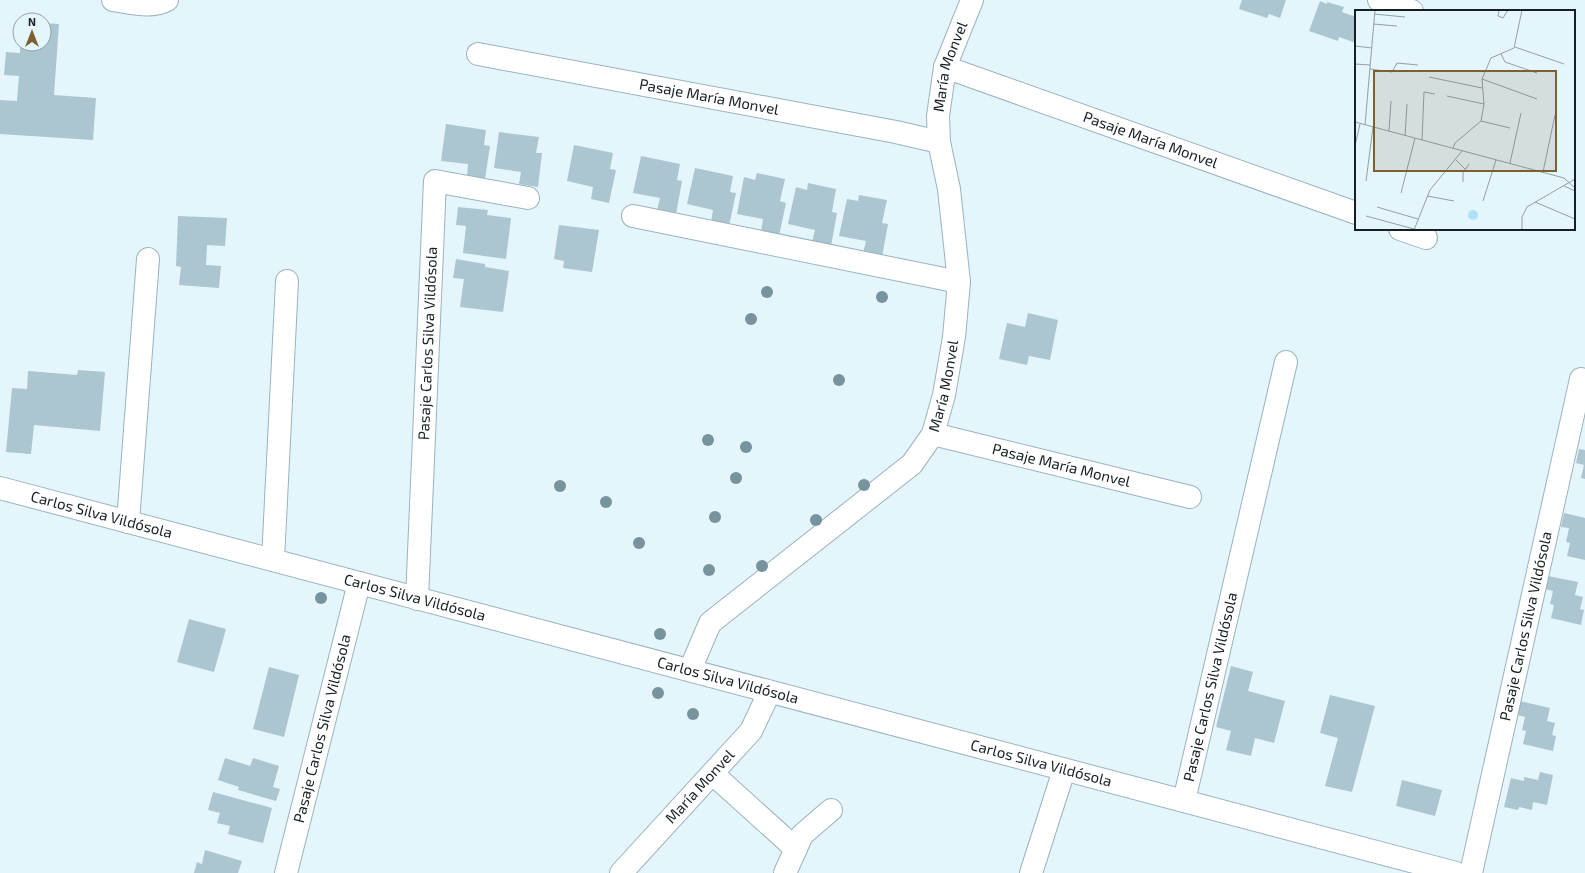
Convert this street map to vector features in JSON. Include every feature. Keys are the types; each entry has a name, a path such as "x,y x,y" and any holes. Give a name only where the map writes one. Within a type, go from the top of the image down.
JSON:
{"street":[{"path":"113,0 143,4 160,4 167,0"},
{"name":"María Monvel","path":"690,670 710,623 912,464 933,434 944,395 954,337 959,282 949,189 939,142 938,116 946,66 972,0"},
{"path":"1379,0 1409,10"},
{"name":"Pasaje María Monvel","path":"478,54 896,132 939,142"},
{"name":"Pasaje María Monvel","path":"946,66 1355,213"},
{"name":"Pasaje Carlos Silva Vildósola","path":"417,599 435,181 528,198"},
{"path":"633,216 959,282"},
{"path":"1403,230 1426,238"},
{"path":"128,522 148,258"},
{"path":"273,560 287,281"},
{"name":"Pasaje Carlos Silva Vildósola","path":"1184,801 1286,362"},
{"name":"Pasaje Carlos Silva Vildósola","path":"1471,873 1581,380"},
{"name":"Pasaje María Monvel","path":"933,434 1190,497"},
{"name":"Carlos Silva Vildósola","path":"0,488 690,670 769,693 1456,873"},
{"name":"Pasaje Carlos Silva Vildósola","path":"286,873 359,583"},
{"name":"María Monvel","path":"621,873 751,731 769,693"},
{"path":"1031,873 1064,770"},
{"path":"713,774 796,849"},
{"path":"785,873 802,835 830,810"}],"building":[{"path":"1242,0 1286,0 1280,18 1269,14 1267,18 1239,9"},
{"path":"1320,1 1327,4 1327,2 1344,7 1342,12 1355,17 1355,43 1339,37 1338,41 1309,31"},
{"path":"52,24 59,24 54,95 96,98 93,140 0,134 0,100 17,101 19,76 4,75 6,52 52,52"},
{"path":"446,124 486,130 484,145 490,146 485,179 467,177 468,164 441,161"},
{"path":"499,132 539,137 536,153 542,153 538,187 519,184 521,172 494,168"},
{"path":"574,145 613,153 610,169 616,170 609,203 591,199 593,187 567,181"},
{"path":"641,156 680,164 677,180 682,181 676,214 657,210 660,198 633,193"},
{"path":"695,168 733,176 730,192 736,193 729,226 711,222 713,210 687,204"},
{"path":"757,173 785,179 780,201 786,203 779,236 761,232 763,219 737,214 744,177 755,180"},
{"path":"808,183 836,189 832,212 837,213 831,246 812,242 815,230 788,224 796,187 807,190"},
{"path":"859,195 887,200 882,223 888,224 882,257 863,253 866,241 839,236 847,199 858,201"},
{"path":"458,207 488,210 487,215 511,218 506,259 463,253 466,226 456,225"},
{"path":"178,216 227,218 225,246 207,245 206,265 221,266 219,288 179,285 181,267 176,266"},
{"path":"559,225 599,230 592,272 563,268 564,261 554,259"},
{"path":"456,259 485,264 485,267 509,271 503,312 460,307 464,279 453,278"},
{"path":"1028,313 1058,320 1050,360 1029,356 1027,365 999,359 1007,323 1025,327"},
{"path":"78,370 105,372 100,431 34,425 31,454 6,452 12,388 27,389 28,371 77,375"},
{"path":"1579,449 1585,450 1585,479 1581,478 1584,465 1576,463"},
{"path":"1564,513 1585,518 1585,560 1567,556 1570,543 1566,542 1569,528 1561,527"},
{"path":"1548,576 1578,582 1575,595 1583,597 1580,609 1584,610 1581,625 1551,618 1554,605 1550,604 1553,591 1545,589"},
{"path":"189,619 226,629 214,672 177,662"},
{"path":"1231,666 1253,672 1248,691 1285,701 1274,743 1255,738 1251,756 1226,750 1231,731 1216,727"},
{"path":"269,667 299,675 284,737 253,729"},
{"path":"1330,695 1375,706 1352,792 1325,786 1338,738 1320,733"},
{"path":"1520,701 1550,708 1547,721 1555,723 1552,735 1556,736 1553,751 1523,744 1526,731 1522,730 1525,717 1517,715"},
{"path":"225,758 250,766 253,758 279,766 273,787 280,789 276,801 238,790 239,787 218,780"},
{"path":"1540,772 1553,775 1547,805 1533,802 1532,810 1519,807 1518,810 1504,807 1511,778 1524,781 1524,777 1538,780"},
{"path":"1402,780 1442,790 1435,816 1396,806"},
{"path":"213,792 272,808 263,843 228,834 230,826 217,823 220,813 208,810"},
{"path":"205,850 242,861 238,873 194,873 197,862 202,864"}]}
